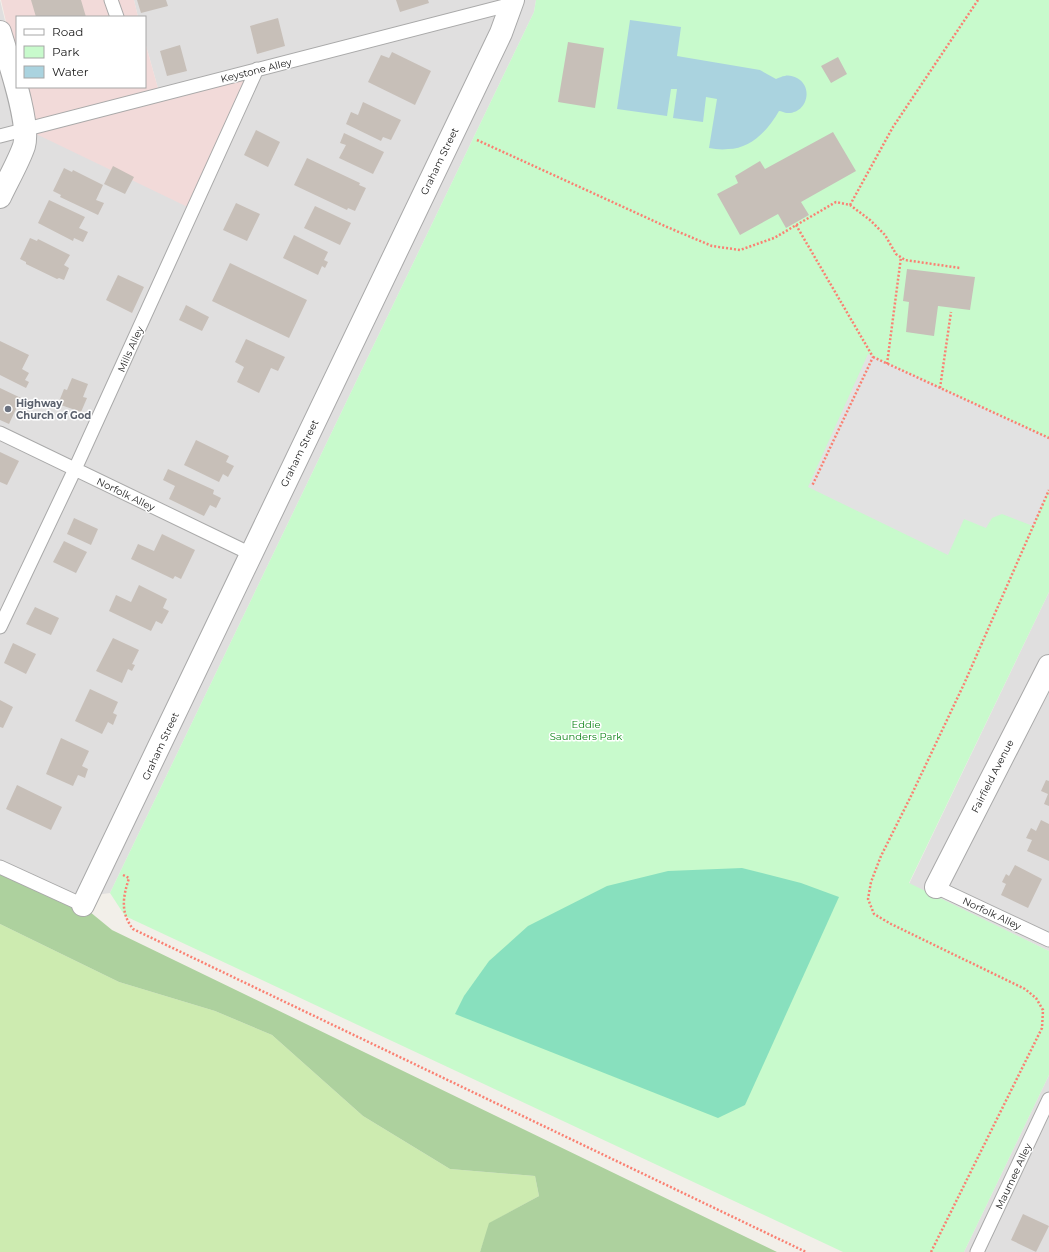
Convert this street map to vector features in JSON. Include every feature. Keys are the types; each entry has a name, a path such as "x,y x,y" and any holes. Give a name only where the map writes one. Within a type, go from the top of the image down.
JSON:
{"street":[{"name":"Graham Street","path":"83,905 501,33 512,2"},
{"path":"0,32 20,103 25,129 24,145 0,197"},
{"name":"Fairfield Avenue","path":"936,887 1049,666"}],"lane":[{"path":"111,0 117,16"},
{"name":"Keystone Alley","path":"0,136 140,93 257,69 512,2"},
{"name":"Mills Alley","path":"0,627 75,469 257,69"},
{"name":"Norfolk Alley","path":"0,433 251,554"},
{"path":"0,867 83,905"},
{"name":"Norfolk Alley","path":"936,887 1049,940"},
{"name":"Maumee Alley","path":"977,1252 1049,1099"}],"path":[{"path":"850,205 894,127 978,0"},
{"path":"454,129 667,227 712,246 740,250 774,238 836,202 850,205 870,220 885,235 896,254 905,260 960,268"},
{"path":"796,226 873,357 1049,438"},
{"path":"887,364 901,257"},
{"path":"940,388 951,312"},
{"path":"812,486 873,357"},
{"path":"102,866 130,878 124,894 125,913 129,924 133,929 806,1252"}],"shaded area":[{"path":"0,0 16,66 16,88 21,88 32,132 260,76 161,99 146,46 146,16 138,16 134,0 536,0 534,12 110,893 73,898 0,863"},
{"path":"1,0 134,0 138,16 16,16 16,66"},
{"path":"146,46 161,99 261,76 198,212 32,132 21,88 146,88"},
{"path":"868,354 1049,438 1049,490 1033,526 1002,514 992,518 986,528 964,519 948,555 808,487"},
{"path":"1049,592 1049,951 909,884"},
{"path":"1049,1075 1049,1252 964,1252"}],"green space":[{"name":"Eddie Saunders Park","path":"536,0 1049,0 1049,592 909,883 1049,951 1049,1075 964,1252 843,1252 125,916 110,893 534,12"},
{"path":"0,863 73,898 112,930 777,1252 480,1252 489,1223 539,1196 535,1176 450,1169 363,1116 272,1035 215,1011 119,982 0,924"},
{"path":"742,868 801,883 839,897 745,1105 718,1118 455,1014 464,996 489,961 528,926 607,886 668,871"},
{"path":"0,924 119,982 215,1011 272,1035 363,1116 450,1169 535,1176 539,1196 490,1223 480,1252 0,1252"}],"water":[{"path":"630,20 681,27 677,56 760,70 776,79 783,76 792,76 797,78 805,87 807,93 806,99 803,105 794,112 787,113 779,111 765,131 752,142 736,148 723,149 709,148 717,99 706,97 703,122 673,118 677,89 671,89 667,116 617,109"}],"building":[{"path":"31,0 81,0 86,16 36,16"},
{"path":"137,0 166,0 168,6 141,13"},
{"path":"396,0 428,0 429,3 400,12"},
{"path":"278,18 285,46 257,54 250,26"},
{"path":"568,42 604,48 595,108 558,102"},
{"path":"180,45 187,71 167,76 160,51"},
{"path":"392,52 431,71 415,105 368,82 381,55 389,58"},
{"path":"838,57 847,74 831,83 821,66"},
{"path":"363,102 401,120 391,140 383,137 381,141 346,124 351,112 358,115"},
{"path":"256,130 280,142 268,167 244,155"},
{"path":"833,132 856,171 801,202 809,215 786,228 778,214 740,235 717,194 738,183 735,176 760,161 765,169"},
{"path":"344,133 384,152 373,174 339,158 346,145 340,143"},
{"path":"307,158 360,183 359,185 366,188 355,211 348,208 347,210 294,185"},
{"path":"113,166 134,177 125,194 104,184"},
{"path":"64,168 72,172 73,170 103,185 96,200 104,203 98,215 60,197 61,195 53,191"},
{"path":"49,200 85,217 79,228 88,232 83,242 74,238 73,241 38,223"},
{"path":"236,203 260,214 247,241 223,230"},
{"path":"315,206 351,223 340,245 304,228"},
{"path":"294,235 328,252 324,260 328,262 325,268 322,266 318,275 283,258"},
{"path":"30,238 37,241 38,239 70,255 64,265 69,268 64,280 59,278 57,279 26,264 26,262 20,259"},
{"path":"230,263 307,300 289,338 212,301"},
{"path":"907,269 975,277 970,310 938,306 934,336 906,332 909,302 903,301"},
{"path":"118,275 144,287 132,313 106,300"},
{"path":"186,305 209,317 202,331 179,320"},
{"path":"246,339 285,357 278,371 271,368 259,393 237,382 244,367 235,362"},
{"path":"0,341 29,355 22,369 29,373 25,380 29,382 26,388 0,375"},
{"path":"72,378 88,384 83,397 87,398 81,412 58,404 64,389 67,390"},
{"name":"Highway Church of God","path":"0,388 21,398 9,424 0,420"},
{"path":"196,440 229,456 226,462 234,466 228,477 223,474 219,482 184,465"},
{"path":"0,452 19,461 7,485 0,482"},
{"path":"168,469 214,490 213,494 221,498 216,508 210,505 204,516 169,499 175,486 163,480"},
{"path":"74,518 98,529 91,545 67,534"},
{"path":"162,534 195,550 181,579 175,576 173,579 131,559 138,544 154,551"},
{"path":"64,541 87,552 76,573 53,562"},
{"path":"139,585 167,599 163,608 169,611 162,624 156,621 151,631 109,611 116,595 131,602"},
{"path":"35,607 59,618 51,635 26,624"},
{"path":"113,638 139,650 132,664 135,665 132,671 128,669 122,683 96,671"},
{"path":"13,643 36,654 26,674 4,663"},
{"path":"90,689 118,702 113,713 117,715 113,725 108,722 102,734 75,721"},
{"path":"0,700 13,707 3,728 0,727"},
{"path":"61,738 89,751 82,766 88,769 85,778 78,775 73,786 46,774"},
{"path":"1046,780 1049,781 1049,806 1044,804 1048,794 1041,791"},
{"path":"17,785 62,807 51,830 6,809"},
{"path":"1041,820 1049,824 1049,861 1027,851 1032,840 1026,838 1031,828 1036,831"},
{"path":"1015,865 1042,879 1028,908 1001,895 1006,884 1002,882 1006,874 1009,876"},
{"path":"1023,1214 1049,1226 1036,1252 1011,1240"}],"place":[{"name":"Highway Church of God","path":"8,409"}]}
